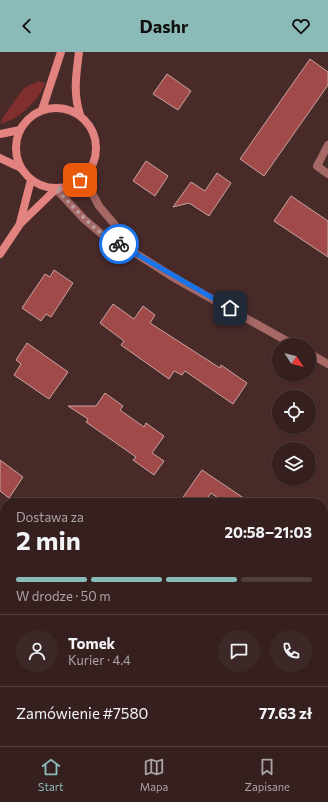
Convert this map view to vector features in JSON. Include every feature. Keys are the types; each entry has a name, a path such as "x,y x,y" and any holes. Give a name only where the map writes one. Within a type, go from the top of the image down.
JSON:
{"street":[{"path":"42,110 61,52"},
{"path":"0,254 20,224 56,189 73,184 86,174 93,163 96,150 95,137 89,125 80,115 75,100 75,80 79,52"},
{"path":"80,115 62,108 42,110 29,118 20,130 16,143 16,156 21,168 30,180 56,189 84,219 105,237 128,248 176,279 281,338"},
{"path":"0,134 20,130"},
{"path":"328,145 316,166 328,174"},
{"path":"0,158 21,168"},
{"path":"86,174 91,191 99,206 115,225 128,248"},
{"path":"20,224 30,180"},
{"path":"316,357 328,364"}],"shaded area":[{"path":"39,81 45,83 33,103 21,114 7,122 0,124 3,117 24,88"}],"building":[{"path":"310,59 328,72 328,85 264,176 240,159"},
{"path":"167,74 191,91 178,110 153,94"},
{"path":"146,161 168,176 155,196 133,181"},
{"path":"217,173 231,183 209,216 189,203 173,207 191,182 205,191"},
{"path":"291,196 328,221 328,257 274,221"},
{"path":"54,270 73,283 51,317 46,314 41,321 22,308 45,274 50,277"},
{"path":"113,304 134,319 143,306 155,315 150,323 220,368 221,365 247,383 233,404 185,371 182,375 174,371 169,379 121,345 124,341 100,323"},
{"path":"27,343 68,372 49,399 14,375 21,364 16,360"},
{"path":"105,393 123,406 120,410 144,427 146,423 164,436 152,453 164,461 154,475 133,460 136,457 86,422 88,419 68,406 96,406"},
{"path":"0,460 23,477 9,498 0,491"},
{"path":"202,470 244,498 218,498 211,493 208,498 182,498"}],"way so far":[{"path":"80,180 73,184 56,189 84,219 105,237 119,244"}],"route":[{"path":"119,244 128,248 176,279 230,308"}]}
